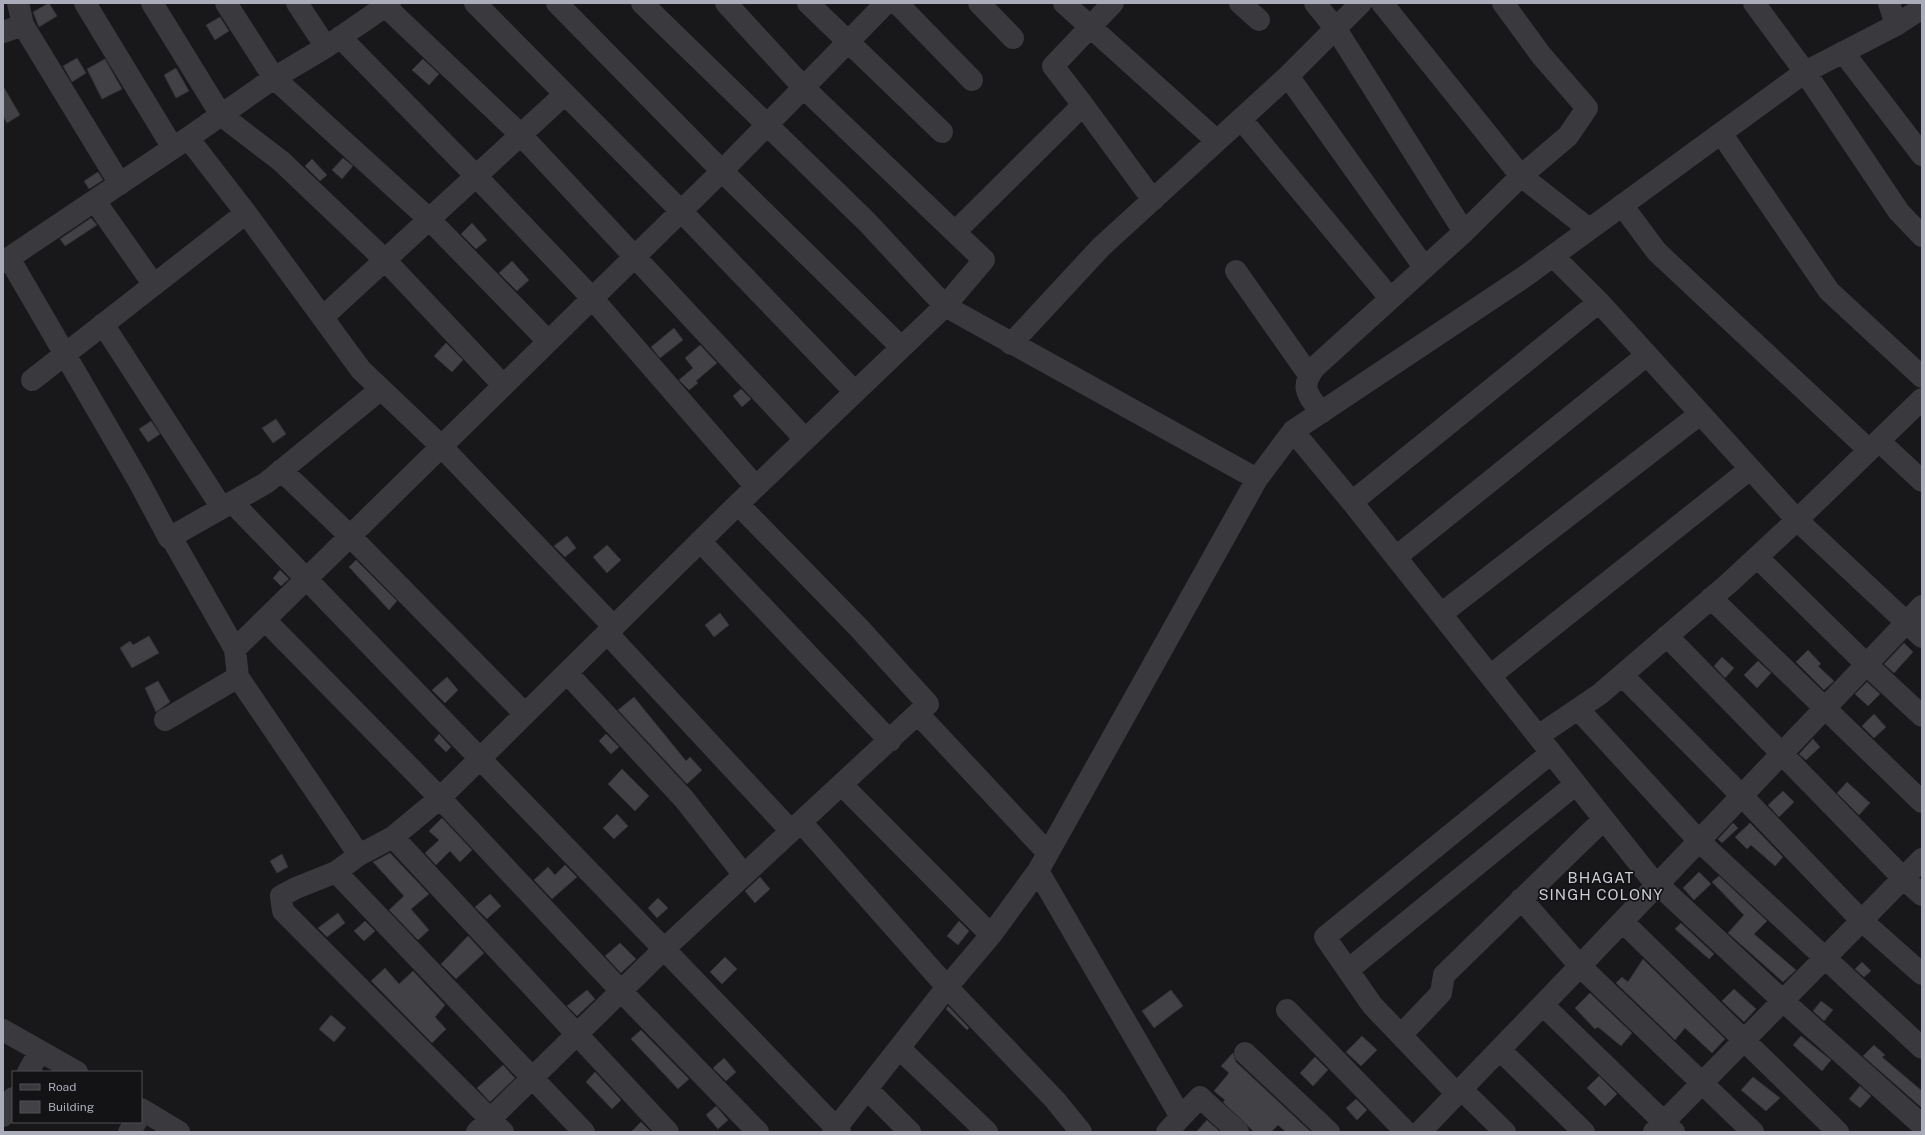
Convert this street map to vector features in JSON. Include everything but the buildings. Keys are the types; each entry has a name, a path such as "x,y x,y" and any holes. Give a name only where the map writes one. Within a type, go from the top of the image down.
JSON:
{"street":[{"path":"18,3 13,29 120,184"},
{"path":"85,3 180,143 246,213 361,370 441,446 610,630 946,987 1055,1100 1081,1132"},
{"path":"152,3 221,115 281,161 385,260 503,385"},
{"path":"226,3 274,78 429,219 548,341"},
{"path":"297,3 333,42 476,176 592,298 756,486"},
{"path":"475,3 681,211 855,392"},
{"path":"557,3 722,171 902,347"},
{"path":"642,3 867,222 945,306 1011,344 1257,479"},
{"path":"726,3 804,88 984,260 945,306 756,486 440,798 393,837 359,855 336,872 296,888 281,896 283,911 490,1127 532,1078 664,949 919,715 928,704 859,628 738,504"},
{"path":"808,3 942,132"},
{"path":"235,649 722,171 766,124 804,88 886,3"},
{"path":"896,3 972,80"},
{"path":"979,3 1013,38"},
{"path":"1064,3 1089,28 1217,142"},
{"path":"1113,3 1052,66 1083,105 1153,200"},
{"path":"1240,3 1259,20"},
{"path":"1315,3 1336,29 1464,232"},
{"path":"1011,344 1101,248 1288,76 1361,3"},
{"path":"1382,3 1521,176 1589,229"},
{"path":"1321,413 1306,390 1306,382 1309,375 1390,298 1464,232 1521,176 1568,136 1587,108 1541,55 1503,3"},
{"path":"1754,3 1805,72 1899,212 1922,236"},
{"path":"1889,3 1896,25"},
{"path":"359,855 238,677 235,649 171,537 169,538 138,480 6,260 274,78 333,42 385,4 521,135 805,439"},
{"path":"104,324 227,505 306,580 664,949 837,1131 867,1089 946,987 991,935 1043,862 1257,479 1293,432 1553,256 1805,72 1896,25 1922,8"},
{"path":"1842,52 1922,156"},
{"path":"1288,76 1424,267"},
{"path":"323,318 565,94"},
{"path":"954,232 1083,105"},
{"path":"1241,119 1390,298"},
{"path":"1721,133 1829,291 1922,377"},
{"path":"95,201 154,285"},
{"path":"1622,205 1657,252 1874,446 1922,482"},
{"path":"32,380 246,213"},
{"path":"1553,256 1599,302 1797,520 1922,637"},
{"path":"1236,271 1309,375"},
{"path":"1352,502 1599,302"},
{"path":"1396,557 1647,355"},
{"path":"171,537 266,483 381,389"},
{"path":"1538,736 1600,694 1711,598 1797,520 1922,399"},
{"path":"1441,614 1700,414"},
{"path":"1293,432 1352,502 1657,886 1664,890 1922,1126"},
{"path":"1490,676 1750,469"},
{"path":"281,470 350,536 525,714"},
{"path":"700,541 890,741"},
{"path":"1757,557 1866,665 1922,716"},
{"path":"1711,598 1922,802"},
{"path":"1420,1132 1623,922 1922,606"},
{"path":"265,620 440,798 621,991 758,1132"},
{"path":"1667,636 1903,878 1922,895"},
{"path":"567,673 684,799 744,875"},
{"path":"1622,675 1742,796 1861,920 1922,974"},
{"path":"164,720 238,677"},
{"path":"1578,709 1699,841 1922,1048"},
{"path":"919,715 1043,862 1174,1125 1200,1097 1238,1132"},
{"path":"1505,1132 1459,1092 1372,1005 1325,937 1551,753"},
{"path":"1348,970 1576,784"},
{"path":"842,785 991,935"},
{"path":"1401,1035 1441,992 1444,975 1604,819"},
{"path":"393,837 668,1132"},
{"path":"1543,1005 1664,1129 1701,1084 1922,859"},
{"path":"336,872 584,1132"},
{"path":"1521,900 1580,966 1701,1084 1753,1132"},
{"path":"1623,922 1743,1041 1838,1132"},
{"path":"1287,1010 1406,1132"},
{"path":"3,1030 75,1071"},
{"path":"899,1048 987,1132"},
{"path":"29,1071 40,1050"},
{"path":"1500,1050 1584,1132"},
{"path":"1245,1053 1329,1132"},
{"path":"867,1089 910,1132"},
{"path":"3,1116 12,1100"},
{"path":"142,1115 179,1132"},
{"path":"129,1132 134,1123"}],"district":[{"name":"BHAGAT SINGH COLONY","path":"1601,886"}]}
